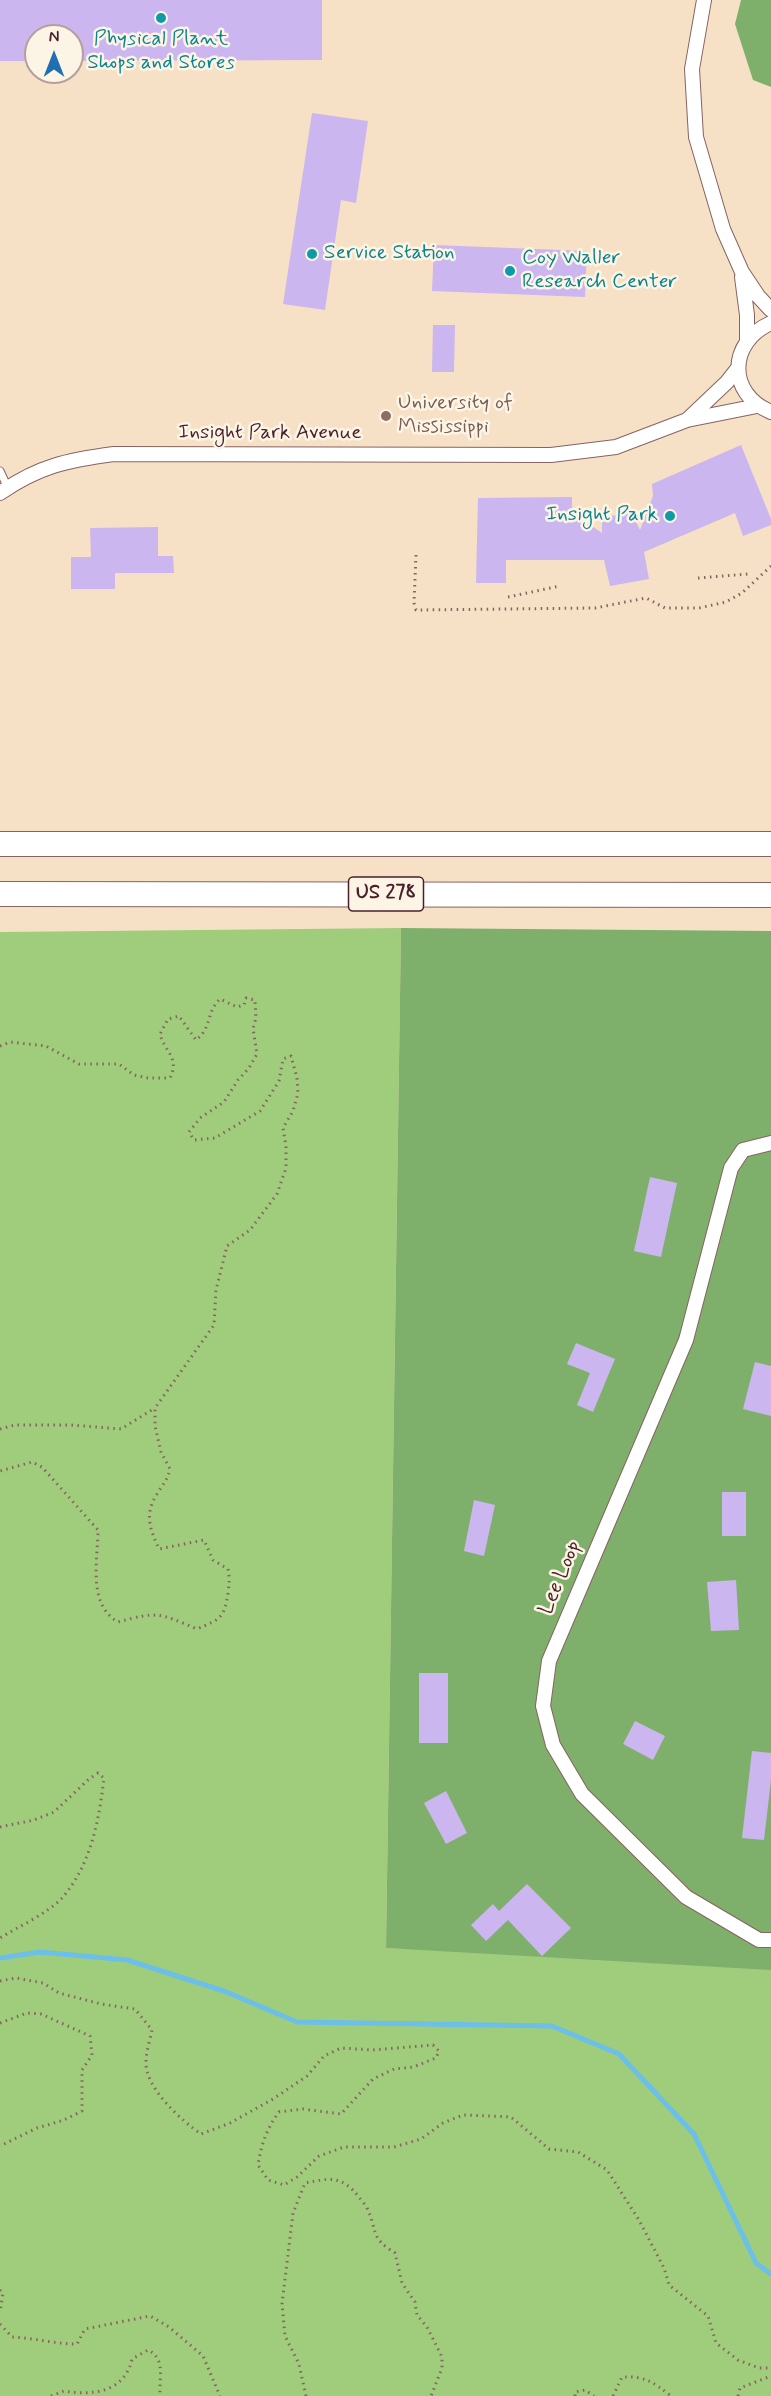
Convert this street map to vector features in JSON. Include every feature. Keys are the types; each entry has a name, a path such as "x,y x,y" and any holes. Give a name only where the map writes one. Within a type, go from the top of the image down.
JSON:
{"highway":[{"path":"0,844 771,844"},
{"name":"US 278","path":"0,894 771,895"}],"street":[{"path":"704,0 692,69 696,137 723,229 742,272 758,296 771,310"},
{"path":"742,272 747,315 747,340"},
{"path":"771,323 757,330 747,340 740,353 738,368 740,382 747,395 757,406 771,412"},
{"path":"687,420 727,382 738,368"},
{"name":"Insight Park Avenue","path":"4,490 41,469 71,459 114,454 551,455 616,447 687,420 757,406"},
{"name":"Lee Loop","path":"771,1143 743,1150 731,1168 686,1340 549,1661 543,1706 553,1745 582,1794 639,1854 686,1897 759,1940 771,1940"}],"lane":[{"path":"0,471 4,490"}],"path":[{"path":"416,555 414,603 416,610 595,609 646,598 665,609 699,608 726,602 742,593 771,566"},
{"path":"698,578 748,574"},
{"path":"508,597 560,586"},
{"path":"0,1046 10,1042 46,1046 79,1064 119,1064 134,1076 170,1078 174,1069 173,1057 163,1044 160,1034 168,1019 179,1017 195,1040 205,1033 213,1006 220,999 237,1007 244,1005 246,998 255,1000 256,1018 253,1029 257,1054 224,1102 200,1118 189,1132 194,1140 215,1138 260,1110 279,1082 283,1059 291,1056 297,1078 298,1093 293,1111 283,1128 286,1168 277,1194 250,1230 227,1246 216,1290 214,1325 155,1408 121,1429 70,1425 15,1425 0,1429"},
{"path":"0,1472 33,1461 42,1467 98,1530 95,1576 100,1600 107,1616 118,1622 146,1614 163,1615 197,1629 214,1622 225,1612 230,1577 228,1569 213,1560 204,1540 159,1549 151,1531 148,1512 166,1482 170,1469 161,1452 155,1426 155,1408"},
{"path":"0,1827 34,1820 54,1812 89,1779 98,1773 104,1778 100,1814 83,1869 61,1899 0,1938"},
{"path":"0,1981 16,1978 43,1983 59,1993 101,2004 135,2008 152,2030 145,2064 158,2093 182,2121 201,2134 231,2123 273,2099 307,2076 324,2056 341,2048 373,2050 433,2045 439,2051 436,2058 413,2067 394,2070 374,2079 341,2114 303,2109 279,2112 268,2126 260,2150 258,2165 268,2180 284,2185 297,2177 319,2156 344,2147 394,2147 421,2139 443,2123 463,2115 511,2117 549,2149 578,2152 607,2170 639,2220 664,2268 669,2285 708,2316 716,2343 738,2360 759,2368 771,2368"},
{"path":"0,2023 27,2013 41,2014 90,2036 92,2055 82,2070 82,2110 64,2120 36,2128 0,2146"},
{"path":"306,2396 300,2364 285,2336 282,2304 293,2212 305,2183 329,2178 348,2183 367,2207 374,2231 381,2244 395,2253 402,2283 415,2302 417,2315 427,2327 442,2357 442,2368 431,2396"},
{"path":"0,2290 3,2293 0,2312"},
{"path":"0,2324 12,2337 38,2339 55,2344 77,2344 85,2329 150,2316 169,2327 203,2356 220,2396"},
{"path":"51,2396 64,2391 77,2395 101,2394 121,2381 129,2372 132,2359 148,2350 156,2354 160,2362 159,2396"},
{"path":"613,2396 622,2377 640,2376 672,2396"},
{"path":"738,2396 740,2388 771,2376"},
{"path":"575,2396 575,2392 585,2390 594,2396"}],"green space":[{"path":"741,0 771,0 771,87 753,80 735,24"},
{"path":"401,928 386,1948 771,1960 771,2396 0,2396 0,932"},
{"path":"401,928 771,931 771,1970 386,1948"}],"building":[{"name":"Physical Plant Shops and Stores","path":"0,0 322,0 322,60 84,61 84,24 24,24 24,61 0,61"},
{"name":"Service Station","path":"312,113 368,121 356,203 341,200 325,310 283,304"},
{"name":"Coy Waller Research Center","path":"434,245 587,251 585,297 432,291"},
{"path":"433,325 455,325 454,372 432,372"},
{"name":"Insight Park","path":"741,445 771,519 771,525 743,536 735,513 644,552 649,579 610,586 604,560 506,560 506,583 476,583 478,498 572,497 572,507 577,516 602,533 602,518 631,512 640,530 653,496 652,484"},
{"path":"158,527 158,556 173,556 174,573 115,573 115,589 71,589 71,557 91,557 90,528"},
{"path":"650,1177 677,1183 661,1257 634,1251"},
{"path":"576,1343 615,1359 593,1412 577,1405 590,1373 567,1364"},
{"path":"755,1362 771,1366 771,1416 743,1409"},
{"path":"722,1492 746,1492 746,1536 722,1536"},
{"path":"474,1500 495,1505 484,1556 464,1551"},
{"path":"736,1580 739,1630 711,1631 707,1582"},
{"path":"419,1673 448,1673 448,1743 419,1743"},
{"path":"635,1721 665,1736 653,1760 623,1744"},
{"path":"752,1751 771,1753 771,1780 764,1840 742,1838"},
{"path":"446,1791 467,1833 446,1844 424,1803"},
{"path":"527,1884 571,1928 542,1956 508,1920 486,1941 471,1925 493,1904 499,1911"}],"waterway":[{"path":"0,1958 40,1952 127,1960 224,1991 297,2022 552,2026 619,2054 694,2134 756,2263 771,2274"}],"place":[{"name":"Physical Plant Shops and Stores","path":"161,18"},
{"name":"Service Station","path":"312,254"},
{"name":"Coy Waller Research Center","path":"510,271"},
{"name":"University of Mississippi","path":"386,416"},
{"name":"Insight Park","path":"670,516"}]}
